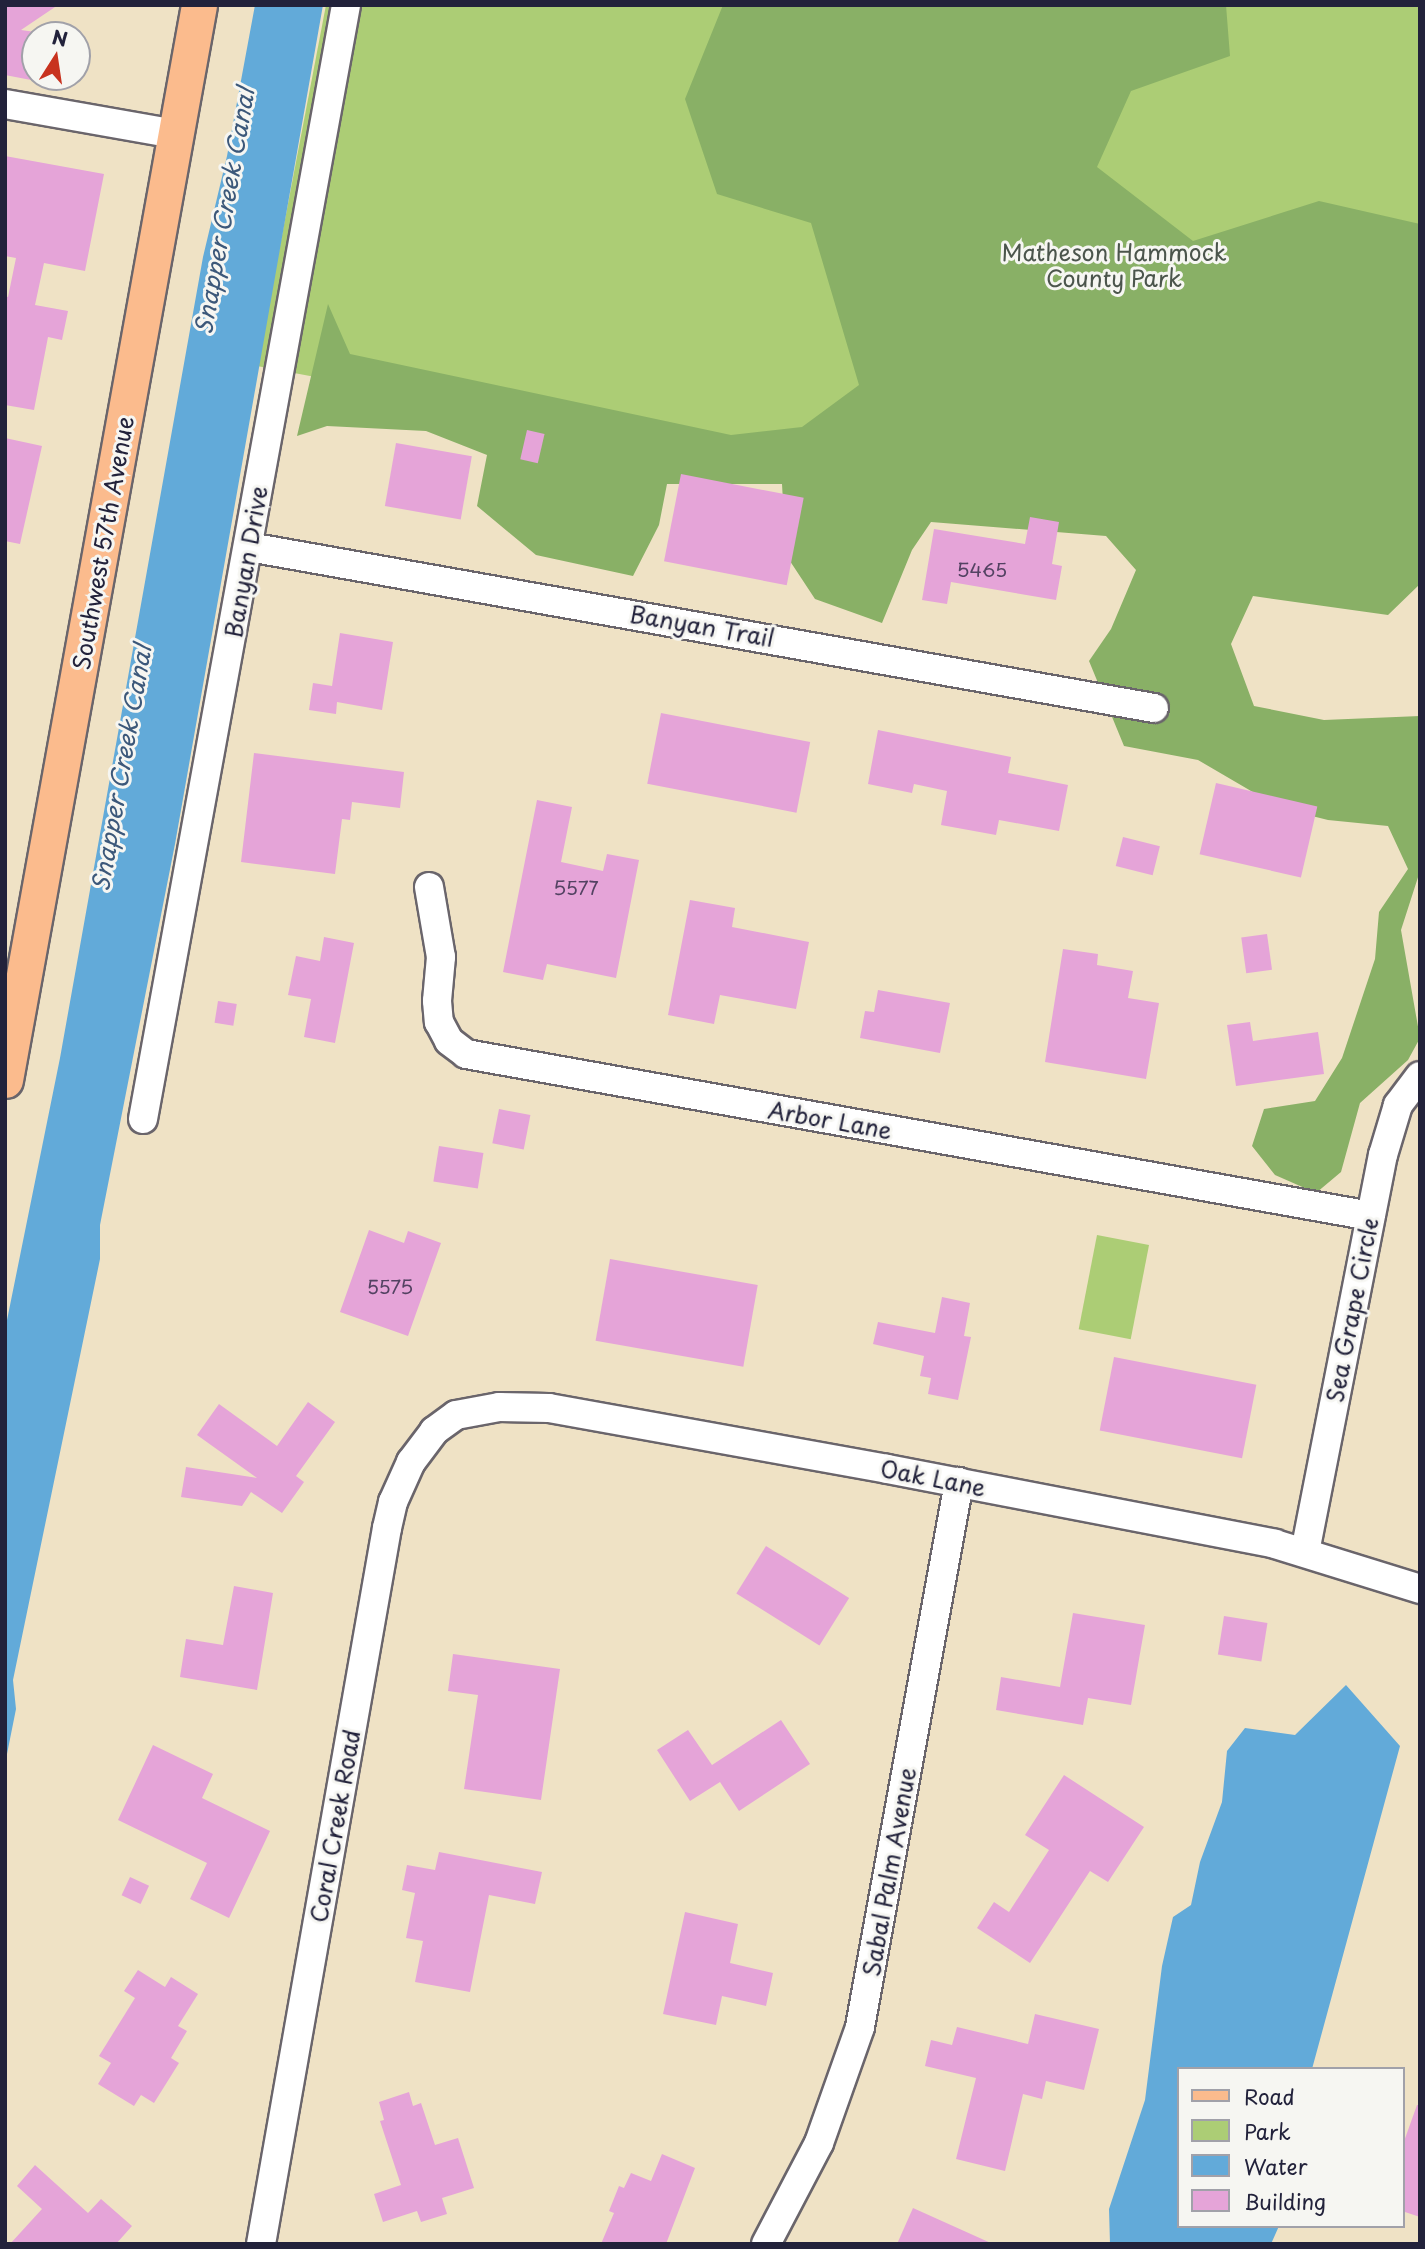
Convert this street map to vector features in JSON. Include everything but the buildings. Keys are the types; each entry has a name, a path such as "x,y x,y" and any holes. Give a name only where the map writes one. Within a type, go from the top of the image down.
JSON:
{"main road":[{"name":"Southwest 57th Avenue","path":"5,1080 16,961 199,5"}],"street":[{"name":"Banyan Drive","path":"143,1119 346,5"},
{"path":"5,104 176,134"},
{"name":"Banyan Trail","path":"249,547 1154,708"},
{"name":"Arbor Lane","path":"429,887 441,957 437,1001 439,1022 449,1041 466,1054 1371,1216"},
{"name":"Sea Grape Circle","path":"1305,1552 1371,1216 1393,1119 1406,1092 1420,1076"},
{"name":"Oak Lane","path":"443,1423 456,1415 476,1410 523,1406 548,1408 959,1482 1305,1552 1420,1589"},
{"name":"Coral Creek Road","path":"261,2244 387,1528 393,1502 411,1462 443,1423"},
{"name":"Sabal Palm Avenue","path":"766,2244 820,2143 860,2027 959,1482"}],"green space":[{"name":"Matheson Hammock County Park","path":"326,5 1420,5 1420,485 1087,523 257,366"},
{"path":"723,5 1226,5 1230,56 1131,91 1097,167 1193,241 1319,201 1420,224 1420,584 1388,615 1253,596 1231,644 1254,706 1324,720 1420,716 1420,871 1401,930 1420,1038 1408,1060 1360,1103 1341,1172 1316,1193 1275,1175 1252,1146 1264,1109 1315,1101 1342,1058 1375,959 1379,912 1408,869 1388,826 1328,820 1280,808 1198,760 1124,746 1089,661 1111,629 1136,570 1106,536 931,522 912,550 882,623 815,599 786,555 782,484 667,484 659,525 633,576 536,555 477,506 487,455 426,431 327,426 297,436 328,304 350,354 731,435 802,427 859,385 811,223 717,194 685,99"},
{"path":"1097,1235 1149,1245 1131,1339 1079,1329"}],"water":[{"name":"Snapper Creek Canal","path":"255,5 323,5 175,844 100,1225 100,1259 13,1680 16,1709 5,1764 5,1330 60,1058 203,257 227,156"},
{"path":"1346,1685 1400,1746 1313,2067 1176,2067 1176,2228 1278,2228 1271,2244 1110,2244 1109,2209 1145,2100 1162,1966 1173,1917 1191,1905 1200,1862 1222,1802 1227,1751 1245,1728 1295,1735"}]}
